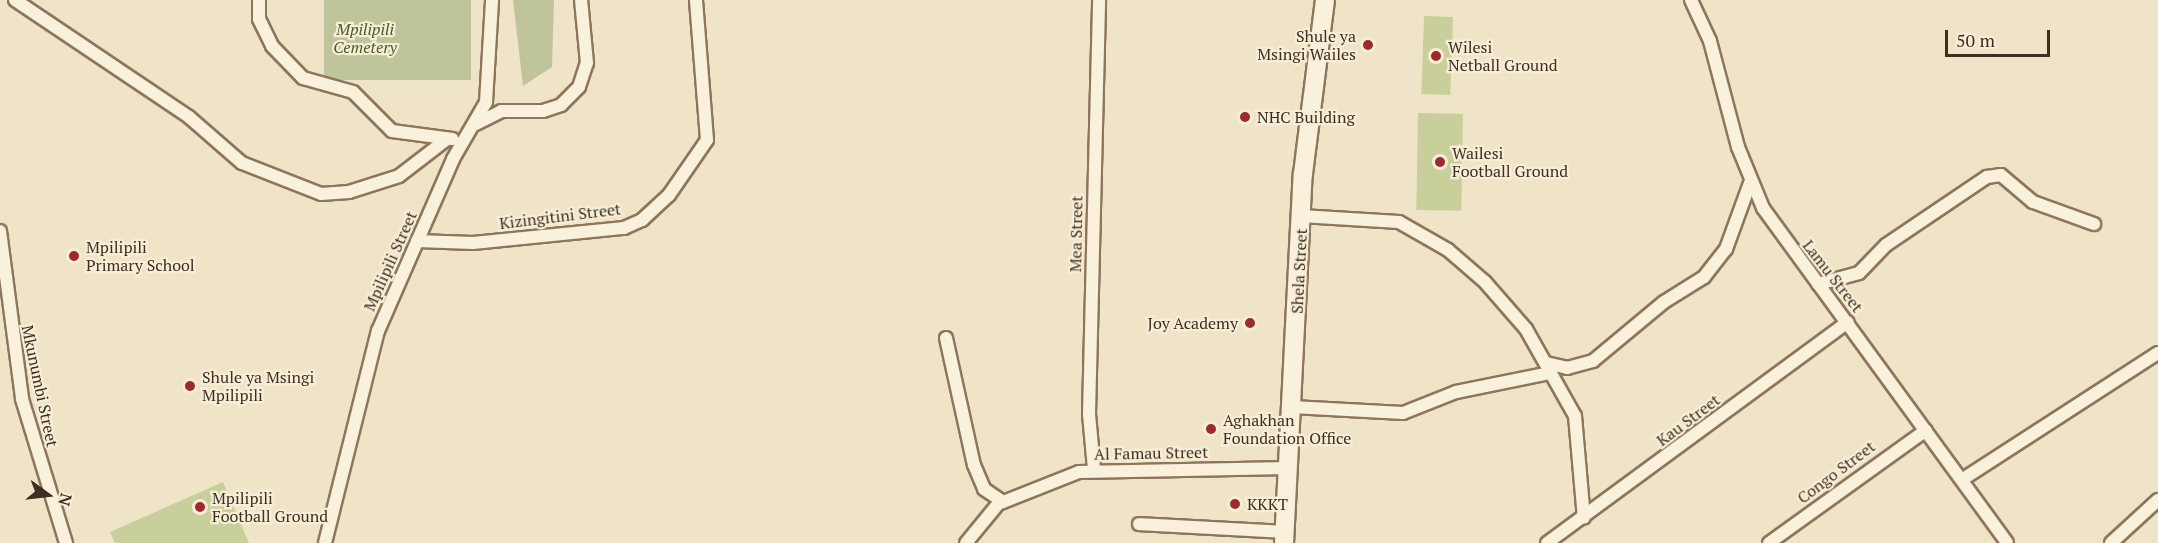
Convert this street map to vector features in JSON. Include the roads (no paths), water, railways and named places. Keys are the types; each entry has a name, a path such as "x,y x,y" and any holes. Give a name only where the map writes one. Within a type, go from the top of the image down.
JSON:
{"main road":[{"name":"Shela Street","path":"1284,538 1301,216 1325,0"}],"street":[{"path":"15,0 189,117 242,163 321,194 349,192 399,176 447,139"},
{"path":"259,0 259,20 272,46 303,78 353,92 392,131 463,140"},
{"name":"Mpilipili Street","path":"325,543 378,331 463,140 476,124 488,85 492,0"},
{"path":"476,124 501,111 543,111 561,105 579,87 587,63 581,0"},
{"name":"Kizingitini Street","path":"417,241 473,243 624,228 642,220 675,188 708,140 696,0"},
{"name":"Mea Street","path":"1094,469 1089,414 1099,0"},
{"name":"Lamu Street","path":"1691,0 1710,41 1750,183 1818,284 1964,479 2005,542"},
{"path":"1818,284 1859,273 1944,202 1988,177 2001,175 2034,202 2094,224"},
{"path":"1292,407 1403,413 1456,392 1548,368 1567,368 1593,361 1664,302 1704,277 1726,249 1750,183"},
{"path":"1301,216 1367,217 1399,222 1423,235 1485,282 1526,329 1577,422 1584,518"},
{"name":"Mkunumbi Street","path":"0,231 4,296 22,399 66,543"},
{"name":"Kau Street","path":"1547,543 1848,322"},
{"path":"946,338 974,465 984,489 1003,502"},
{"path":"1964,479 2158,353"},
{"name":"Congo Street","path":"1769,543 1926,430"},
{"name":"Al Famau Street","path":"966,543 1003,502 1094,469 1289,468"},
{"path":"2111,543 2158,500"},
{"path":"1138,524 1284,538"}],"place":[{"name":"Shule ya Msingi Wailes","path":"1368,45"},
{"name":"Wilesi Netball Ground","path":"1436,56"},
{"name":"NHC Building","path":"1245,117"},
{"name":"Wailesi Football Ground","path":"1440,162"},
{"name":"Mpilipili Primary School","path":"74,256"},
{"name":"Joy Academy","path":"1250,323"},
{"name":"Shule ya Msingi Mpilipili","path":"190,386"},
{"name":"Aghakhan Foundation Office","path":"1211,429"},
{"name":"KKKT","path":"1235,504"},
{"name":"Mpilipili Football Ground","path":"200,507"}],"park label":[{"name":"Mpilipili Cemetery","path":"365,38"}]}
